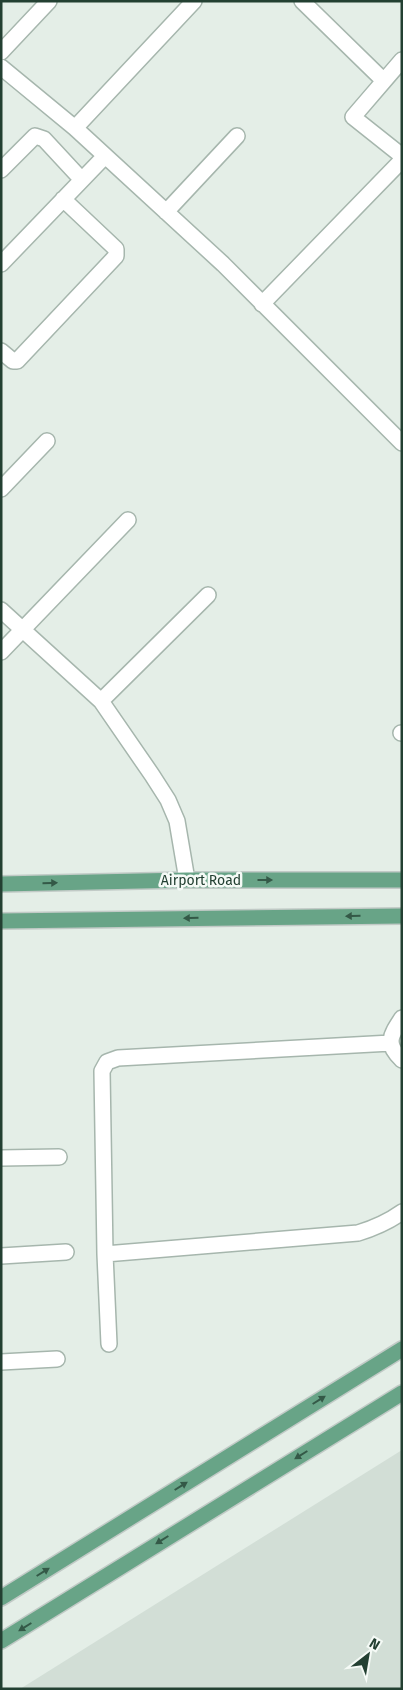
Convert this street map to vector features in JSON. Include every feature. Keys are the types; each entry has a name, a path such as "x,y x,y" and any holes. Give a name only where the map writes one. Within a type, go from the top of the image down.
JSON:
{"main road":[{"name":"Airport Road","path":"1,884 187,880 402,880"},
{"path":"1,921 402,916"},
{"path":"1,1598 402,1349"},
{"path":"1,1642 402,1393"}],"street":[{"path":"1,52 49,1"},
{"path":"75,128 194,1"},
{"path":"302,1 384,81"},
{"path":"402,60 353,117 402,156"},
{"path":"1,67 75,128 166,212 402,443"},
{"path":"1,170 35,136 44,139 82,180"},
{"path":"166,212 237,136"},
{"path":"1,264 105,156"},
{"path":"262,304 402,160"},
{"path":"1,351 12,361 17,361 116,256 116,249 63,200"},
{"path":"1,488 47,441"},
{"path":"1,652 128,520"},
{"path":"101,701 208,596"},
{"path":"1,610 101,701 168,800 177,821 187,880"},
{"path":"402,1018 393,1031 390,1043 392,1049 402,1060"},
{"path":"109,1344 105,1254 102,1071 107,1062 118,1058 390,1043"},
{"path":"1,1158 59,1157"},
{"path":"105,1254 358,1233 375,1228 402,1212"},
{"path":"1,1256 66,1252"},
{"path":"1,1362 56,1359"}],"shaded area":[{"path":"402,1450 402,1689 20,1689"}]}
